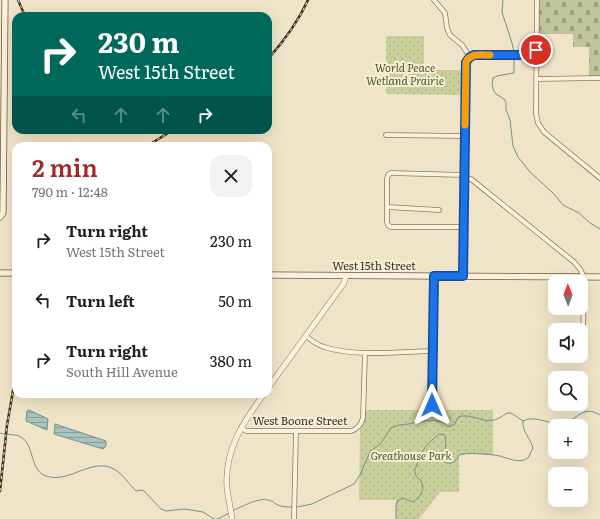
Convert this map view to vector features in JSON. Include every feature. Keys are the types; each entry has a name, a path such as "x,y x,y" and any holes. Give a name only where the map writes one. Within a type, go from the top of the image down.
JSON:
{"main road":[{"path":"0,217 4,213 5,0"},
{"path":"0,273 12,273"},
{"name":"West 15th Street","path":"272,275 548,277"},
{"name":"West 15th Street","path":"588,277 600,277"}],"street":[{"path":"434,0 446,13 446,28 462,45 470,57"},
{"path":"537,0 536,118 541,128 600,177"},
{"path":"463,276 466,62 474,55 519,55 536,50"},
{"path":"536,79 600,78"},
{"path":"386,135 464,136"},
{"path":"464,227 392,227 388,225 388,175 391,173 464,177 471,179 574,262 583,275"},
{"path":"387,208 440,210"},
{"path":"272,383 344,283 346,276"},
{"path":"432,405 434,276"},
{"path":"306,336 323,347 365,353 432,351"},
{"name":"West Boone Street","path":"241,428 246,430 351,431 359,427 363,418 365,353"},
{"path":"232,519 227,489 227,469 231,449 241,428 261,398"},
{"path":"294,519 296,431"}],"green space":[{"path":"537,0 600,0 600,78 589,78 589,47 573,47 573,34 537,34"},
{"name":"World Peace Wetland Prairie","path":"386,36 424,36 424,70 466,70 465,95 386,94"},
{"name":"Greathouse Park","path":"363,410 493,410 493,455 459,455 459,492 440,492 419,519 396,519 397,500 359,500 360,427"}],"water":[{"path":"29,410 48,419 47,430 26,421 27,411"},
{"path":"55,424 106,441 106,446 103,449 54,434"}],"waterway":[{"path":"503,0 502,12 514,52"},
{"path":"514,59 514,73 497,76 493,78 492,84 496,94 506,102 506,110 510,120 513,146 518,157 530,172 554,194 563,205 579,213 590,223 600,229"},
{"path":"297,507 312,504 354,484 360,475 370,452 381,443 391,428 399,425 432,420 442,422 448,427 455,424 458,417 462,416 475,417 489,421 500,418 507,413 511,413 523,421 528,419 538,419 553,423 563,423 589,411 600,415"},
{"path":"396,519 397,501 403,498 413,502 422,493 423,487 421,481 415,474 415,468 423,451 439,434 445,435 446,444 443,461 448,463 456,460 459,455 472,453 494,455 520,461 528,458 533,448 523,428 523,421"},
{"path":"0,433 21,437 28,446 37,468 46,476 55,478 63,477 89,468 106,466 117,471 136,491 144,491 161,509 166,511 184,509 191,510 203,512 214,519 218,519 229,513"},
{"path":"234,510 252,502 262,500 272,501 275,504 292,507"}],"railway":[{"path":"18,0 23,12"},
{"path":"272,54 300,16 308,0"},
{"path":"154,142 166,134"},
{"path":"0,491 7,425 12,397"}],"slow traffic":[{"path":"465,125 467,59 474,55 490,55"}],"route":[{"path":"432,405 434,276 463,276 466,62 467,59 474,55 519,55 536,50"}]}
